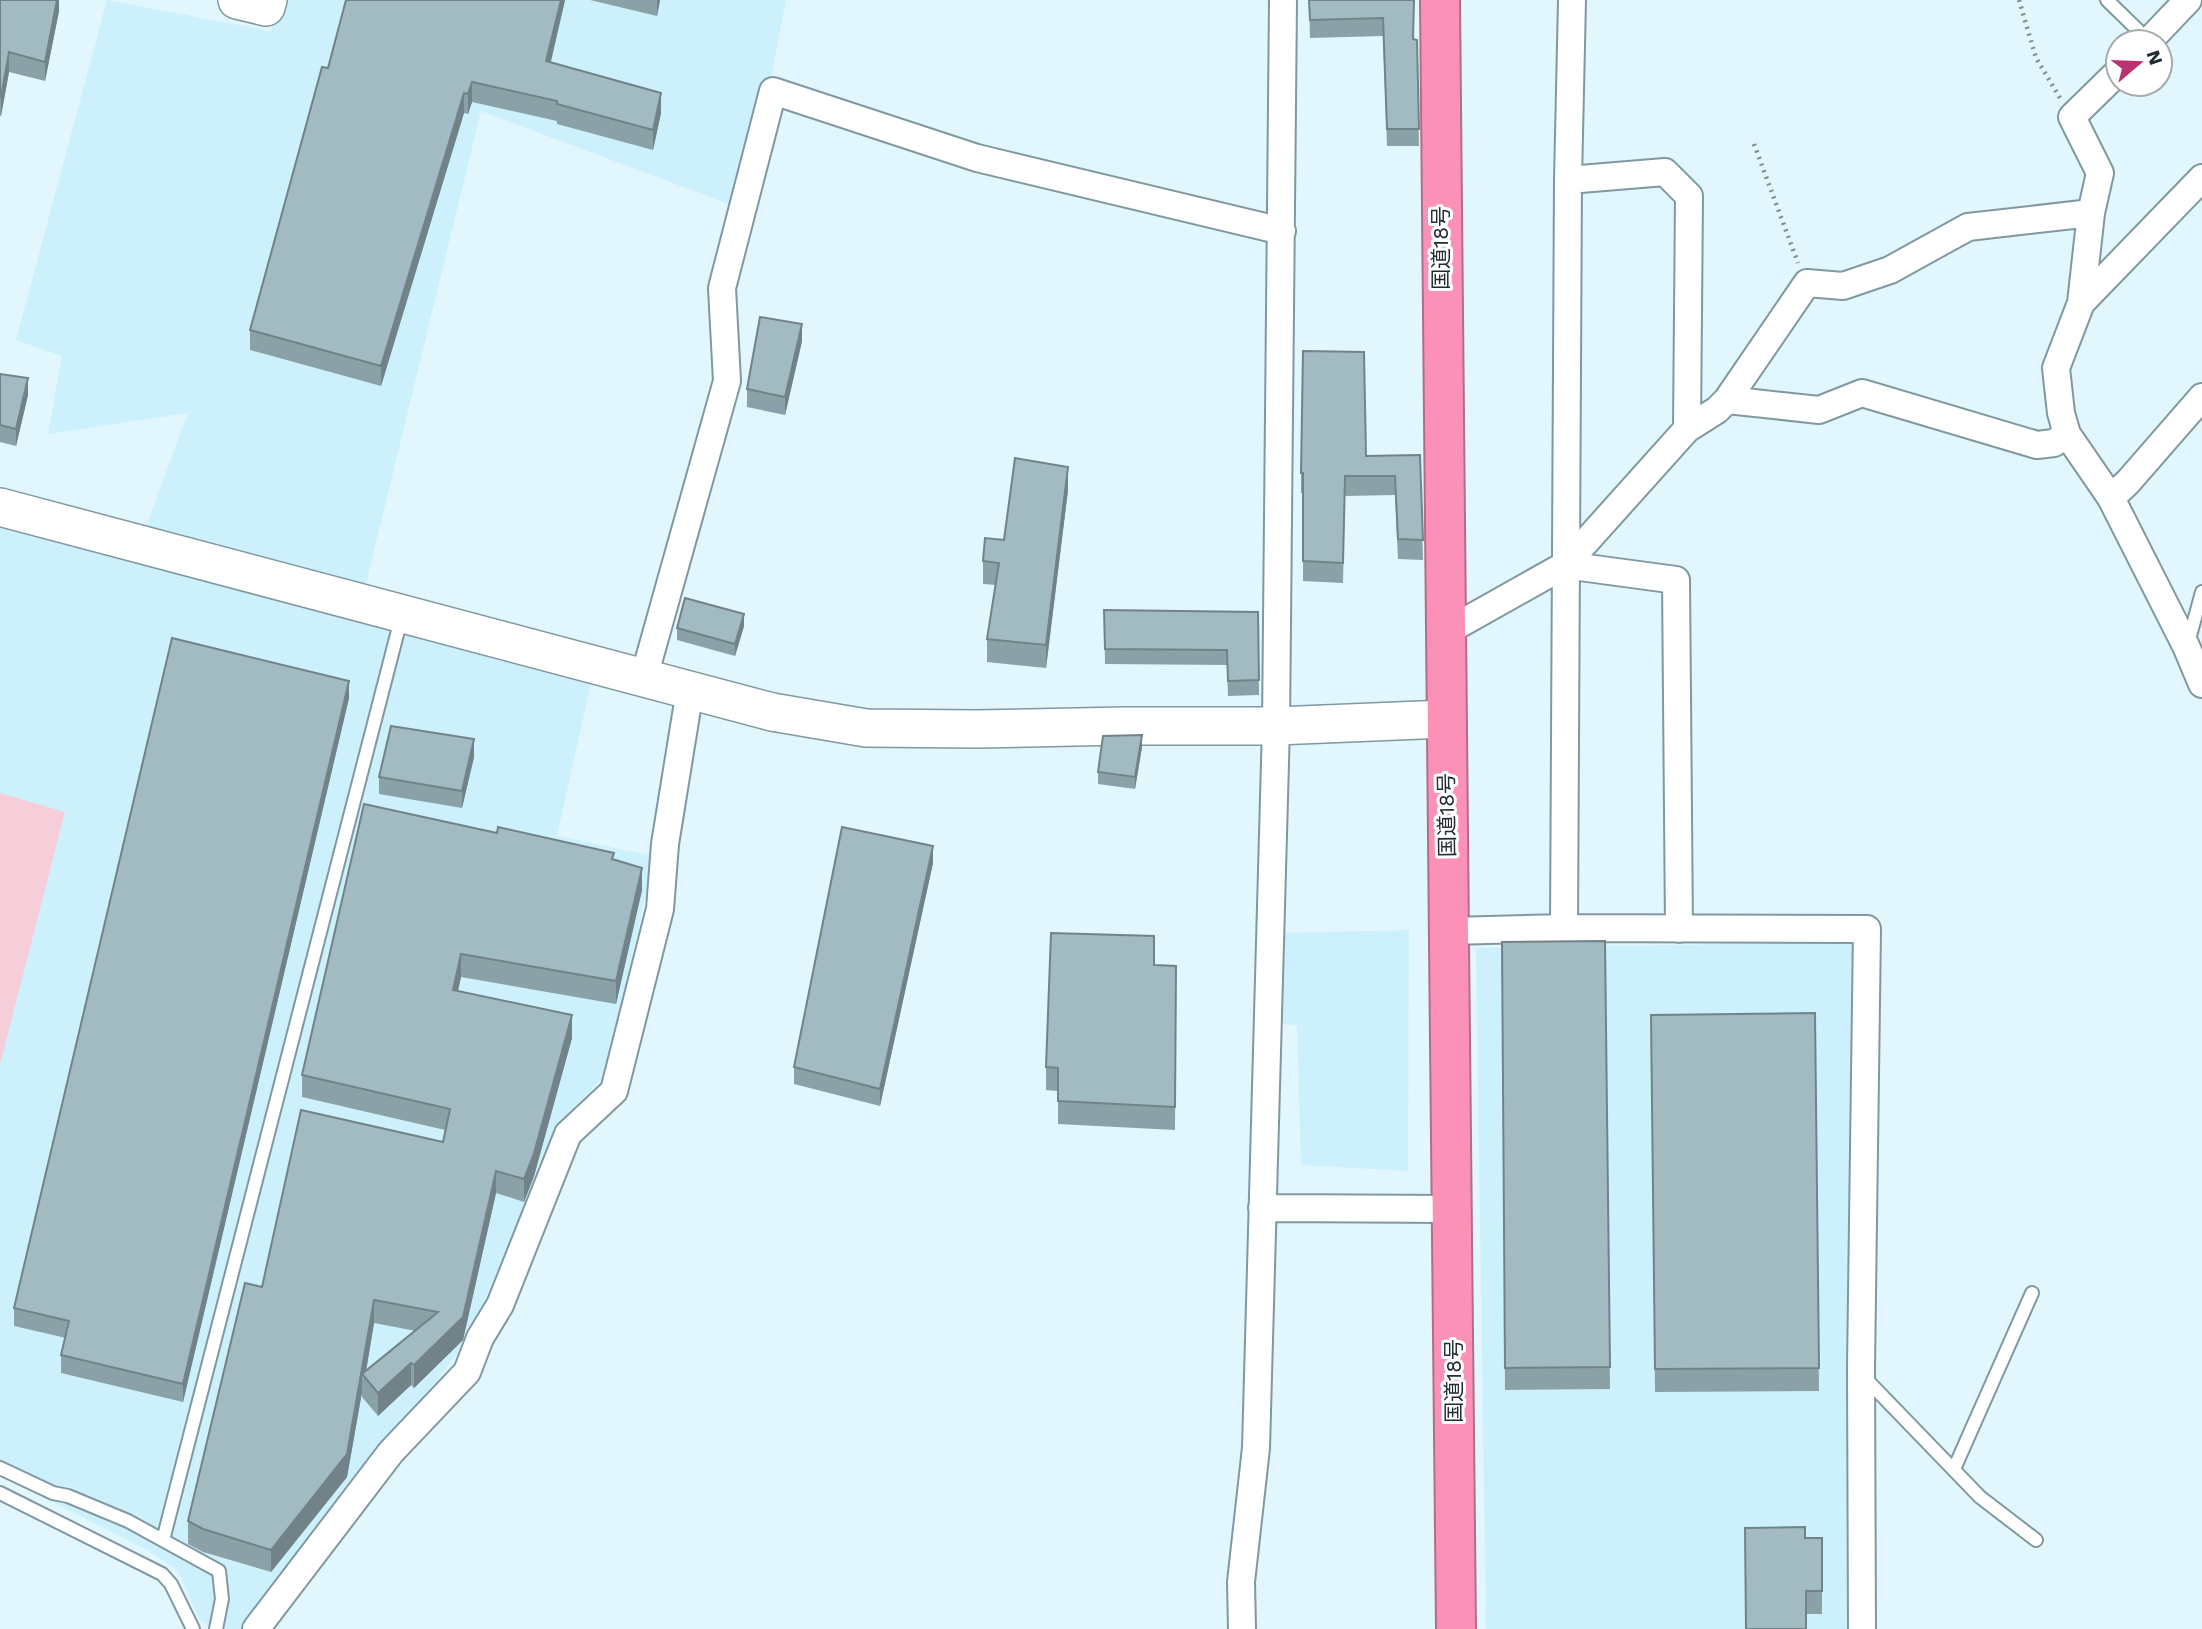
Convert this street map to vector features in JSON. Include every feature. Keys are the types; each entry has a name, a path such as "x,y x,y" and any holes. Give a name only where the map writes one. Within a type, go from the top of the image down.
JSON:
{"highway":[{"name":"国道18号","path":"1440,0 1444,633 1450,931 1456,1629"}],"street":[{"path":"237,0 266,7 268,0"},
{"path":"1242,1629 1241,1582 1256,1448 1276,726 1283,0"},
{"path":"1564,928 1568,180 1572,0"},
{"path":"2162,28 2188,0"},
{"path":"2104,86 2072,117 2100,173 2091,213 2081,303 2056,368 2061,413 2067,434 2111,498 2186,646 2202,684"},
{"path":"644,677 727,381 722,288 774,92 977,158 1282,231"},
{"path":"1568,180 1665,172 1689,195 1687,429"},
{"path":"2081,303 2202,178"},
{"path":"1444,633 1565,565 1687,429 1717,410 1727,400 1807,283 1843,286 1891,270 1968,227 2091,213"},
{"path":"1727,400 1819,410 1862,393 2037,445 2054,443 2067,434"},
{"path":"2111,498 2202,397"},
{"path":"0,507 772,712 866,728 1276,726 1445,719"},
{"path":"1565,565 1676,580 1679,929"},
{"path":"256,1629 391,1452 467,1372 480,1338 500,1305 568,1134 614,1091 660,909 664,844 690,690"},
{"path":"1450,931 1564,928 1867,929 1861,1374 1862,1629"},
{"path":"1262,1208 1452,1209"}],"lane":[{"path":"2108,0 2135,28"},
{"path":"2186,646 2202,592"},
{"path":"163,1540 403,615"},
{"path":"1954,1469 2032,1293"},
{"path":"1861,1374 1980,1497 2036,1540"},
{"path":"0,1468 53,1493 68,1496 128,1521 219,1571 222,1599 216,1629"},
{"path":"0,1493 162,1574 171,1584 193,1629"}],"path":[{"path":"2019,0 2036,58 2072,117"},
{"path":"1754,145 1807,283"}],"shaded area":[{"path":"107,0 271,31 281,0 786,0 745,210 481,111 363,596 143,535 188,413 48,434 62,356 16,340"},
{"path":"0,525 592,679 557,836 654,856 606,1075 559,1122 468,1340 241,1629 211,1629 199,1619 178,1571 149,1551 0,1476"},
{"path":"0,793 65,812 0,1064"},
{"path":"1409,930 1408,1171 1301,1165 1297,1025 1281,1024 1284,933"},
{"path":"1854,942 1853,1629 1486,1629 1476,948"}],"building":[{"path":"0,0 57,0 45,62 9,52 1,97 0,97"},
{"path":"346,0 561,0 546,61 661,93 653,130 557,104 557,101 472,82 468,94 464,93 381,366 250,330 322,67 328,68"},
{"path":"1309,0 1414,0 1413,39 1417,40 1419,129 1387,129 1383,18 1310,20"},
{"path":"760,317 802,324 785,397 747,389"},
{"path":"1303,351 1364,352 1366,456 1420,455 1423,540 1398,539 1395,476 1345,476 1343,563 1303,561"},
{"path":"0,374 28,378 16,429 0,425"},
{"path":"1015,458 1068,467 1046,645 987,639 999,563 983,561 985,538 1004,540"},
{"path":"685,598 744,614 735,644 677,628"},
{"path":"1104,610 1258,612 1259,680 1228,681 1227,650 1105,649"},
{"path":"172,638 349,681 183,1384 61,1355 69,1321 14,1308"},
{"path":"391,726 474,739 462,791 379,777"},
{"path":"1142,735 1135,777 1098,772 1103,736"},
{"path":"364,804 497,833 498,827 614,853 612,859 642,868 616,981 461,954 453,990 572,1015 534,1153 524,1179 496,1171 463,1317 414,1365 411,1363 378,1393 362,1374 438,1312 374,1300 347,1454 271,1550 203,1529 188,1521 245,1283 262,1287 301,1110 443,1142 450,1109 302,1075"},
{"path":"842,827 933,846 880,1089 794,1067"},
{"path":"1051,933 1154,936 1154,965 1176,966 1175,1107 1058,1101 1058,1068 1046,1067"},
{"path":"1605,941 1610,1367 1505,1368 1502,942"},
{"path":"1815,1013 1819,1368 1655,1369 1651,1015"},
{"path":"1805,1527 1805,1538 1822,1538 1822,1591 1806,1591 1806,1629 1746,1629 1745,1528"}]}
